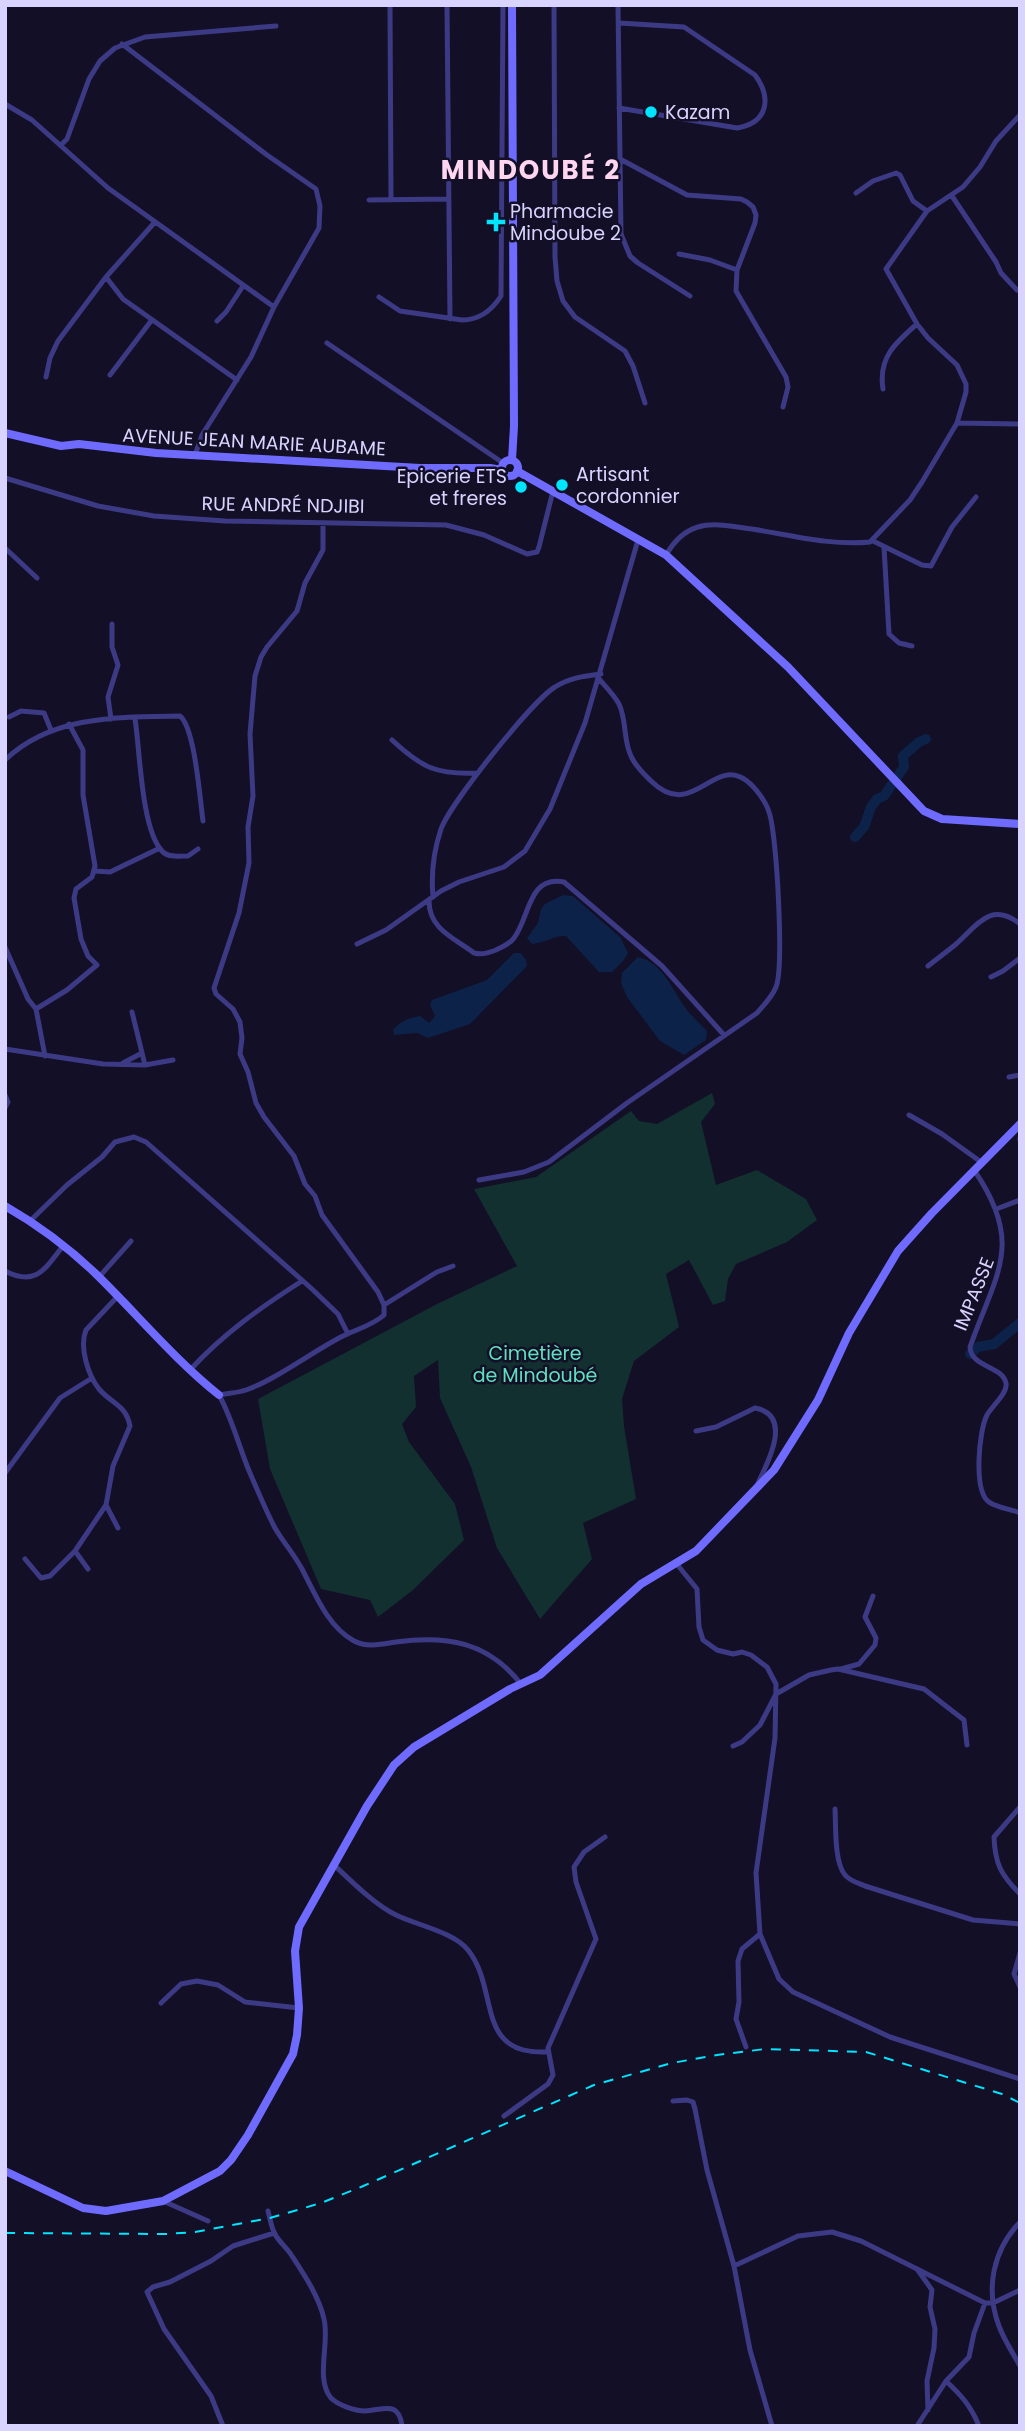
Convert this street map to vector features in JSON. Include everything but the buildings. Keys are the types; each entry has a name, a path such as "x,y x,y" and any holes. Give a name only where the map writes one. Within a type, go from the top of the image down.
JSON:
{"street":[{"path":"390,5 391,200"},
{"path":"447,5 450,319"},
{"path":"379,298 400,311 471,320 496,304 502,291 503,5"},
{"path":"508,462 512,5"},
{"path":"554,5 555,257 559,291 571,314 625,351 645,402"},
{"path":"618,5 620,225 626,248 638,263 690,296"},
{"path":"619,23 684,27 749,71 761,84 765,96 765,108 760,117 752,124 737,128 619,108"},
{"path":"61,145 66,139 94,69 107,54 122,44 145,37 276,26"},
{"path":"122,44 275,161 316,189 320,206 319,228 237,380 202,435 195,455"},
{"path":"5,104 32,120 108,188 274,307"},
{"path":"666,555 687,532 704,526 735,527 864,543 873,541 910,500 957,423 966,392 961,371 917,324 887,269 927,211 963,187 980,167 996,141 1020,115"},
{"path":"620,159 687,195 741,199 753,207 755,223 737,270 735,284 739,299 787,379 788,387 783,407"},
{"path":"856,193 873,181 896,173 900,175 913,201 927,211"},
{"path":"952,196 1001,273 1017,290"},
{"path":"369,201 448,199"},
{"path":"46,377 53,350 106,277 155,222"},
{"path":"679,254 709,260 737,270"},
{"path":"106,277 119,296 237,380"},
{"path":"218,321 243,286"},
{"path":"110,375 151,321"},
{"path":"883,389 881,376 887,354 917,324"},
{"path":"327,343 508,462 516,463 517,471 666,555 783,662 915,805 934,817 1020,824"},
{"path":"957,423 1020,424"},
{"name":"AVENUE JEAN MARIE AUBAME","path":"5,433 61,446 79,444 105,449 195,455 439,468 490,468 508,462 510,476 517,471"},
{"name":"RUE ANDRÉ NDJIBI","path":"5,478 98,506 154,516 446,525 484,535 532,554 540,548 553,490"},
{"path":"873,541 922,565 931,566 952,527 976,497"},
{"path":"219,1395 246,1390 259,1384 384,1315 384,1306 378,1292 322,1215 313,1191 305,1184 294,1156 256,1102 240,1054 240,1023 233,1009 216,994 214,988 239,913 249,863 248,827 253,799 250,734 258,663 267,647 297,611 305,583 323,550 323,523"},
{"path":"357,944 386,930 459,882 504,867 525,851 550,809 585,723 638,540"},
{"path":"884,547 889,634 899,643 912,646"},
{"path":"5,548 37,578"},
{"path":"111,719 108,697 118,665 112,647 113,624"},
{"path":"600,677 567,680 552,689 478,774 442,828 434,858 429,911 439,929 474,953 481,954 499,949 514,939 539,887 548,882 564,882 662,966 724,1035"},
{"path":"479,1180 524,1172 548,1162 627,1103 757,1013 770,999 777,985 779,934 776,859 770,813 748,782 739,777 719,777 679,795 669,795 661,790 631,758 622,711 600,677"},
{"path":"9,716 21,711 44,713 51,730"},
{"path":"5,760 30,741 69,724 180,716 185,721 196,764 203,821"},
{"path":"135,719 145,803 160,848 169,855 188,856 198,849"},
{"path":"36,1009 67,990 97,965 84,949 74,892 92,877 95,871 83,795 84,754 81,743 69,724"},
{"path":"392,740 409,756 428,768 440,772 478,774"},
{"path":"95,871 110,872 160,848"},
{"path":"928,966 982,919 1010,915 1020,924"},
{"path":"5,947 28,999 36,1009 45,1056"},
{"path":"991,977 1010,967 1020,957"},
{"path":"132,1012 145,1065"},
{"path":"5,1049 121,1064 145,1065 173,1060"},
{"path":"121,1064 142,1053"},
{"path":"1009,1077 1020,1075"},
{"path":"5,1095 8,1102 5,1108"},
{"path":"909,1115 981,1162"},
{"path":"5,2171 83,2208 106,2211 163,2201 220,2171 231,2160 293,2054 299,2008 296,1938 299,1927 366,1807 403,1755 540,1675 641,1584 696,1551 754,1492 774,1470 818,1400 849,1333 898,1251 1020,1124"},
{"path":"29,1222 116,1142 134,1137 146,1142 302,1280 338,1314 348,1334"},
{"name":"IMPASSE","path":"974,1170 993,1195 1006,1237 1004,1269 970,1348 973,1358 1002,1376 1006,1382 1006,1389 983,1423 980,1489 990,1503 1020,1513"},
{"path":"999,1208 1020,1200"},
{"path":"5,1206 63,1246 99,1276 190,1370 219,1395 275,1528 324,1609 344,1634 355,1642 367,1645 427,1638 463,1642 490,1656 521,1684"},
{"path":"99,1276 131,1241"},
{"path":"5,1271 25,1279 33,1277 40,1273 63,1246"},
{"path":"384,1306 438,1272 453,1266"},
{"path":"190,1370 225,1335 302,1280"},
{"path":"25,1559 41,1578 46,1578 75,1551 106,1505 113,1466 130,1426 123,1408 98,1387 92,1378 83,1337 118,1296"},
{"path":"5,1473 60,1398 92,1378"},
{"path":"696,1431 716,1427 755,1408 766,1413 773,1421 776,1440 754,1492"},
{"path":"106,1505 118,1528"},
{"path":"75,1551 88,1569"},
{"path":"676,1563 696,1589 699,1627 703,1640 717,1650 733,1654 742,1652 763,1662 774,1678 775,1738 756,1873 760,1934 779,1979 793,1992 890,2037 1020,2080"},
{"path":"733,1746 743,1742 760,1725 776,1694 809,1675 859,1664 875,1645 876,1638 865,1617 873,1596"},
{"path":"838,1669 924,1689 964,1720 967,1745"},
{"path":"1020,1807 994,1837 998,1867 1003,1877 1020,1894"},
{"path":"835,1809 838,1854 843,1873 848,1878 865,1886 973,1920 1020,1924"},
{"path":"504,2116 548,2084 553,2075 547,2052 596,1939 576,1882 574,1867 584,1852 605,1837"},
{"path":"333,1864 395,1914 462,1943 478,1965 490,2014 502,2036 512,2048 528,2053 547,2052"},
{"path":"746,2047 736,2019 739,2002 737,1961 742,1949 760,1934"},
{"path":"1020,1953 1014,1974 1020,1987"},
{"path":"161,2003 181,1984 197,1981 218,1985 245,2002 299,2008"},
{"path":"673,2101 693,2102 705,2149 707,2171 734,2266 750,2350 772,2426"},
{"path":"163,2201 208,2221"},
{"path":"268,2211 274,2233 298,2267 324,2318 326,2352 323,2372 328,2393 340,2404 355,2410 395,2410 402,2426"},
{"path":"1020,2222 997,2253 993,2303 998,2325 1020,2366"},
{"path":"734,2266 798,2236 832,2232 860,2241 985,2302 993,2303 1020,2290"},
{"path":"223,2426 211,2396 156,2315 148,2292 153,2287 170,2282 211,2261 233,2246 274,2233"},
{"path":"917,2269 932,2290 930,2307 935,2329 927,2381 928,2410"},
{"path":"917,2426 946,2381 969,2357 985,2302"},
{"path":"946,2381 973,2409 979,2426"}],"green space":[{"name":"Cimetière de Mindoubé","path":"712,1093 715,1104 701,1122 716,1185 757,1170 806,1199 817,1220 787,1242 736,1264 728,1279 725,1301 713,1305 689,1260 666,1274 679,1327 634,1361 622,1399 636,1499 583,1523 592,1559 540,1619 497,1548 471,1467 440,1398 438,1360 414,1376 416,1407 402,1424 409,1442 455,1504 464,1540 413,1590 378,1617 370,1600 321,1589 270,1469 258,1399 437,1304 517,1266 474,1189 536,1177 631,1111 639,1121 657,1124"}],"water":[{"path":"563,895 573,896 620,937 628,953 612,972 599,972 566,936 532,944 527,938 538,923 545,904"},
{"path":"514,953 521,953 527,966 470,1024 428,1038 417,1033 394,1035 393,1030 408,1019 420,1016 429,1023 435,1016 430,1005 432,1000 487,980"},
{"path":"638,957 647,960 661,971 687,1010 707,1031 706,1040 684,1055 660,1041 627,997 621,983 622,973"}],"waterway":[{"path":"855,837 864,827 871,807 877,799 884,796 904,767 903,756 926,739"},
{"path":"970,1354 978,1347 994,1344 1020,1323"}],"railway":[{"path":"5,2233 167,2234 195,2232 270,2218 321,2203 361,2187 594,2085 672,2063 717,2055 765,2049 866,2052 1002,2094 1020,2103"}],"place":[{"name":"Kazam","path":"651,112"},
{"name":"Pharmacie Mindoube 2","path":"496,222"},
{"name":"Artisant cordonnier","path":"562,485"},
{"name":"Epicerie ETS et freres","path":"521,487"}],"district":[{"name":"MINDOUBÉ 2","path":"531,170"}]}
